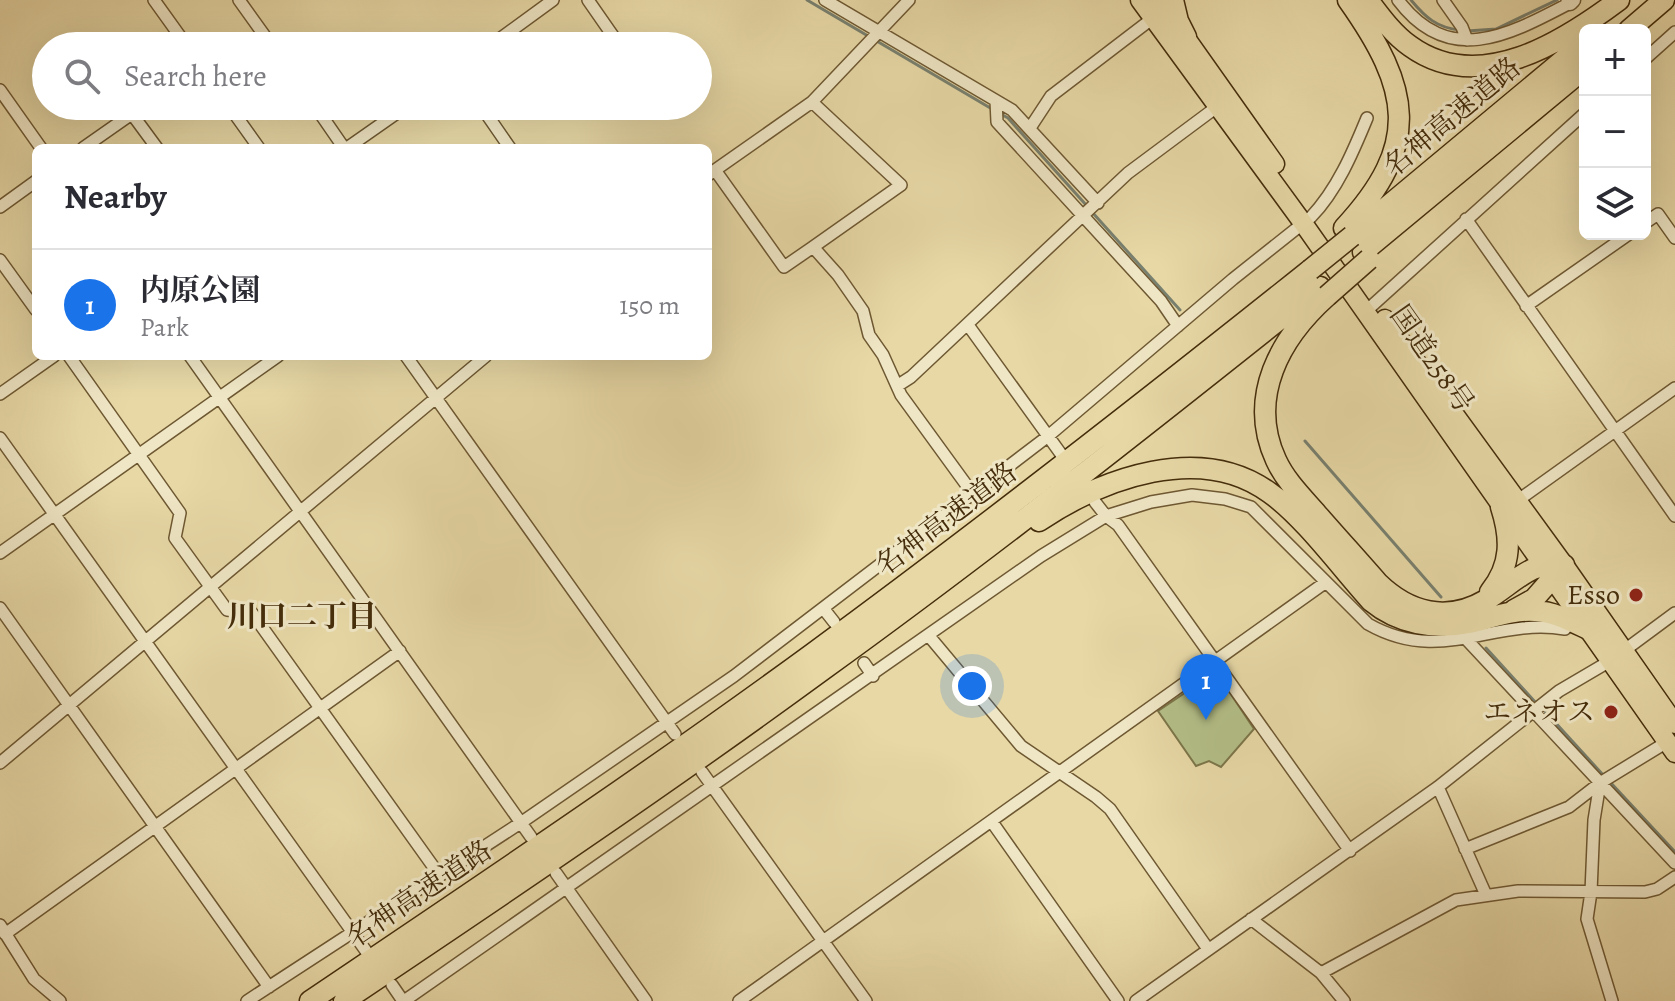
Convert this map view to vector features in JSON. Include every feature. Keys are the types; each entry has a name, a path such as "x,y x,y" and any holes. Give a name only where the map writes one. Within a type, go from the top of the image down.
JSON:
{"highway":[{"name":"国道258号","path":"1140,0 1156,9 1186,37 1307,220 1553,570 1616,656 1675,724"},
{"path":"1173,0 1186,37"},
{"path":"1348,0 1383,56 1397,96 1396,145 1384,178 1372,196 1357,244 1315,279 1311,310 1288,338 1274,363 1265,415 1276,460 1294,488 1390,594 1403,603 1428,612 1453,612 1475,606 1531,570 1553,570"},
{"path":"1368,0 1398,36 1418,51 1441,62 1475,67 1531,54 1573,32 1619,0"},
{"path":"1606,24 1634,0"},
{"path":"1636,24 1664,0"},
{"name":"国道258号","path":"1156,9 1218,106 1307,220"},
{"name":"名神高速道路","path":"344,1001 547,866 941,583 1179,399 1579,47"},
{"name":"名神高速道路","path":"1357,244 1501,140 1579,73"},
{"name":"名神高速道路","path":"310,1001 579,819 812,654 1168,384 1239,318 1315,279"},
{"path":"717,746 781,705 962,573 1045,517 1115,483 1161,470 1221,470 1257,484 1283,504 1371,601 1400,620 1426,625 1457,625 1509,613 1546,612 1588,629"},
{"path":"1475,606 1492,589 1506,563 1509,504"},
{"name":"国道258号","path":"1553,570 1588,629 1616,656 1671,747"},
{"path":"1509,613 1534,599 1553,570"}],"street":[{"path":"154,0 177,32"},
{"path":"239,0 262,32"},
{"path":"509,32 553,0"},
{"path":"588,0 610,32"},
{"path":"825,0 874,36 996,108 1012,110 1030,128 1178,326"},
{"path":"889,0 900,10"},
{"path":"812,102 901,185 784,267 712,172 812,102 909,0"},
{"path":"1398,0 1417,22 1442,37 1465,34 1497,37 1528,25 1570,1"},
{"path":"1443,0 1465,34"},
{"path":"1030,128 1051,96 1156,9"},
{"path":"1651,54 1675,32"},
{"path":"0,90 38,144"},
{"path":"897,386 968,325 1128,173 1218,106"},
{"path":"996,108 997,122 1091,210"},
{"path":"247,1001 522,822 734,676 1047,437 1320,208 1351,155 1367,118"},
{"path":"1369,308 1579,118"},
{"path":"89,144 123,120"},
{"path":"136,120 154,144"},
{"path":"239,120 256,144"},
{"path":"327,120 348,144"},
{"path":"355,144 388,120"},
{"path":"491,120 507,144"},
{"path":"0,207 32,184"},
{"path":"1651,219 1658,214 1675,238"},
{"path":"1466,219 1675,516"},
{"path":"1526,306 1620,240"},
{"path":"813,247 838,275 863,311 869,335 901,395 973,494"},
{"path":"0,260 32,304"},
{"path":"968,325 1061,454"},
{"path":"0,394 48,360"},
{"path":"72,360 180,513 175,538 210,589 227,610 252,613 440,876"},
{"path":"193,360 531,837"},
{"path":"0,553 273,360"},
{"path":"409,360 675,734"},
{"path":"0,763 481,360"},
{"path":"1509,504 1675,388"},
{"path":"0,438 366,951"},
{"path":"392,985 404,1001 1041,556 1106,516 1151,502 1192,495 1225,499 1251,507 1368,624 1386,634 1430,643 1467,640 1498,630 1551,626 1565,629"},
{"path":"1095,502 1118,525 1350,851"},
{"path":"739,1001 1326,582"},
{"path":"0,608 269,987"},
{"path":"823,608 834,622"},
{"path":"1136,1001 1438,787 1537,708 1675,613"},
{"path":"929,636 1021,746 1110,809 1208,949"},
{"path":"1467,640 1537,708 1675,863"},
{"path":"60,1001 34,979 3,930 155,828 400,651"},
{"path":"864,663 873,676"},
{"path":"1465,849 1569,807 1604,780 1671,747"},
{"path":"702,772 866,1001"},
{"path":"1604,780 1594,820 1587,919 1612,1001"},
{"path":"1438,787 1486,895"},
{"path":"992,822 1118,1001"},
{"path":"556,873 646,1001"},
{"path":"1321,973 1456,900 1541,890 1645,892 1657,889 1675,877"},
{"path":"1251,919 1321,973 1344,1001"}],"green space":[{"path":"1216,672 1254,729 1221,767 1209,761 1196,766 1158,711"}],"waterway":[{"path":"807,0 868,36"},
{"path":"1411,0 1432,21 1460,30"},
{"path":"1467,31 1496,29 1557,0"},
{"path":"875,40 992,109"},
{"path":"999,113 1008,118 1087,206"},
{"path":"1092,212 1180,310"},
{"path":"1305,441 1441,597"},
{"path":"1486,648 1536,703"},
{"path":"1542,708 1604,776"},
{"path":"1610,782 1675,852"}],"place":[{"name":"Esso","path":"1636,595"},
{"name":"エネオス","path":"1611,712"},
{"name":"内原公園","path":"1206,720"}],"district":[{"name":"川口二丁目","path":"302,616"}]}
